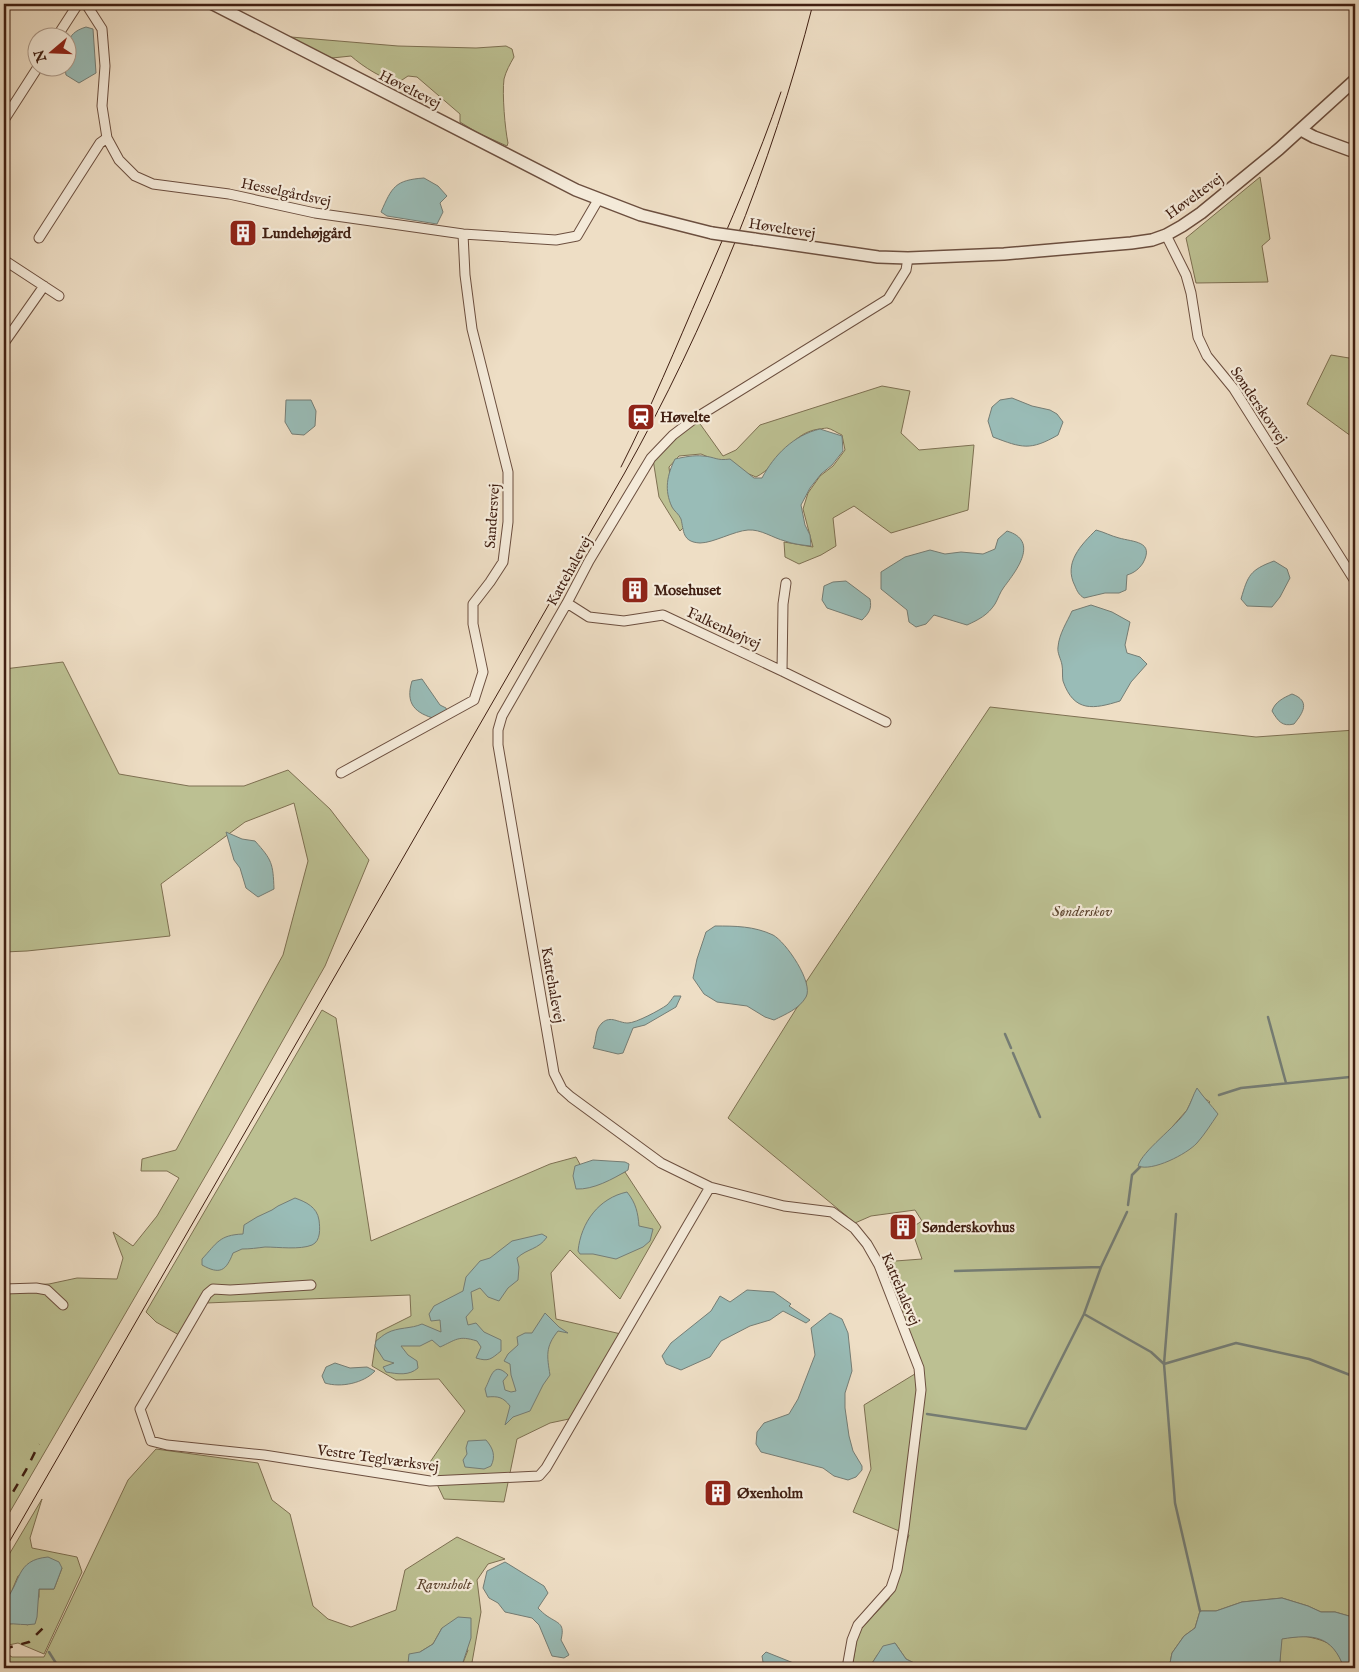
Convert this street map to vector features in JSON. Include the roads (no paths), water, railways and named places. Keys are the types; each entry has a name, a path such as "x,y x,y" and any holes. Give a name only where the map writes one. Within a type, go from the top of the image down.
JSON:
{"street":[{"path":"62,28 78,4"},
{"name":"Hesselgårdsvej","path":"86,4 102,29 105,66 102,106 107,138 119,160 135,176 153,184 229,194 314,213 463,234 556,240 577,236 598,200"},
{"name":"Høveltevej","path":"213,4 517,162 598,200 641,215 712,232 864,256 908,258 1014,254 1131,243 1152,240 1166,235 1201,213 1301,130 1355,80"},
{"path":"4,120 31,78"},
{"path":"1301,130 1314,137 1355,152"},
{"path":"39,238 100,143 107,138"},
{"name":"Sandersvej","path":"341,773 474,700 484,672 473,624 473,604 503,562 508,522 508,472 472,329 465,275 463,234"},
{"name":"Sønderskovvej","path":"1166,235 1186,275 1198,337 1207,356 1234,389 1355,581"},
{"name":"Kattehalevej","path":"847,1668 852,1640 858,1625 891,1588 897,1570 904,1528 920,1390 919,1368 879,1265 867,1244 854,1228 832,1212 784,1206 710,1187 661,1163 571,1097 562,1088 554,1072 498,745 498,730 502,716 589,561 651,458 673,435 694,419 888,300 906,270 908,258"},
{"path":"4,260 59,296"},
{"path":"4,343 44,286"},
{"name":"Falkenhøjvej","path":"782,671 783,604 786,583"},
{"name":"Falkenhøjvej","path":"567,603 589,617 624,621 664,615 886,722"},
{"name":"Vestre Teglværksvej","path":"311,1285 230,1290 212,1289 206,1294 140,1409 151,1441 167,1445 264,1455 430,1481 538,1476 546,1468 710,1187"},
{"path":"4,1289 36,1288 47,1290 62,1305"}],"water":[{"path":"86,27 93,29 96,73 79,83 71,78 78,78 79,30"},
{"path":"424,178 438,186 447,196 440,203 443,212 437,224 387,216 381,212 388,196 396,186 414,179"},
{"path":"1012,398 1057,414 1063,422 1058,435 1033,446 1011,444 993,437 988,421 992,407 1000,400"},
{"path":"286,400 311,400 316,411 315,426 304,435 292,434 285,422"},
{"path":"820,429 842,436 843,451 810,488 801,505 805,525 810,535 811,546 780,540 753,530 742,531 700,543 690,541 687,538 681,519 672,507 667,489 668,477 675,459 689,456 707,456 722,460 730,459 754,478 762,478 772,461 793,441"},
{"path":"1096,530 1141,544 1146,550 1146,556 1140,567 1127,575 1126,590 1119,593 1105,593 1084,598 1077,591 1072,578 1072,562 1080,548"},
{"path":"1007,531 1017,536 1022,542 1024,549 1019,565 992,608 982,617 967,625 934,615 926,624 916,627 909,622 907,610 881,589 881,572 905,557 930,550 945,554 961,552 983,554 995,549 998,539"},
{"path":"1274,561 1287,569 1290,578 1280,597 1272,607 1247,606 1241,599 1251,574 1260,567"},
{"path":"846,581 870,599 871,606 862,620 827,608 822,600 824,586 833,582"},
{"path":"1091,605 1112,612 1130,622 1125,645 1127,653 1140,657 1147,664 1131,682 1120,701 1093,707 1079,704 1068,691 1063,681 1058,649 1062,633 1072,611"},
{"path":"422,679 440,705 446,708 447,711 436,719 422,714 411,702 410,689 412,681"},
{"path":"1292,694 1302,700 1304,708 1294,724 1286,725 1278,720 1272,711 1277,703"},
{"path":"226,832 242,839 255,841 261,847 270,862 274,889 258,897 246,888 240,868 234,860"},
{"path":"715,926 752,928 766,932 778,939 797,963 806,982 806,997 800,1005 774,1020 747,1006 717,1002 704,994 693,978 706,932"},
{"path":"674,996 681,996 676,1007 645,1025 633,1028 623,1053 618,1054 593,1048 598,1029 605,1021 612,1019 628,1023 636,1021 667,1005"},
{"path":"1197,1088 1218,1114 1203,1136 1197,1143 1178,1157 1152,1166 1138,1166 1152,1146 1182,1117"},
{"path":"593,1160 625,1162 629,1164 628,1170 596,1186 576,1189 573,1176 575,1166"},
{"path":"627,1192 636,1208 639,1226 653,1229 650,1241 643,1247 616,1259 593,1254 580,1254 578,1251 583,1230 593,1213 608,1200"},
{"path":"295,1198 310,1206 318,1215 319,1234 315,1243 307,1247 242,1249 233,1253 228,1264 222,1270 213,1270 202,1265 202,1259 223,1238 243,1234 244,1225"},
{"path":"542,1234 547,1237 544,1241 517,1258 519,1267 518,1280 508,1288 499,1301 488,1297 480,1288 471,1292 473,1309 466,1317 468,1325 476,1323 484,1332 501,1340 501,1351 490,1359 484,1360 476,1358 481,1347 477,1341 461,1338 440,1347 432,1340 420,1346 401,1346 408,1355 417,1361 418,1368 415,1371 403,1374 386,1372 383,1367 394,1363 384,1360 375,1346 376,1341 391,1331 422,1324 441,1332 440,1320 431,1321 429,1314 434,1306 463,1291 466,1277 480,1261 490,1258 512,1241"},
{"path":"747,1290 774,1292 791,1304 789,1306 810,1320 806,1323 783,1311 770,1320 750,1326 721,1341 710,1357 681,1370 666,1364 662,1356 671,1343 711,1311 720,1296 730,1302"},
{"path":"545,1313 568,1333 558,1331 551,1342 548,1352 550,1375 530,1411 513,1417 505,1425 510,1406 500,1398 487,1397 485,1389 493,1372 499,1369 508,1375 503,1381 505,1390 516,1391 510,1364 504,1361 508,1354 518,1345 517,1337 525,1333 532,1333"},
{"path":"830,1313 842,1319 848,1333 852,1371 845,1393 845,1408 853,1451 862,1466 862,1470 856,1477 848,1480 834,1476 823,1468 761,1452 756,1444 757,1432 764,1423 789,1414 798,1399 815,1355 811,1328"},
{"path":"335,1363 350,1368 367,1367 375,1371 365,1379 345,1385 325,1383 322,1376 326,1367"},
{"path":"486,1440 493,1452 491,1466 484,1469 465,1467 463,1460 467,1454 468,1441"},
{"path":"48,1557 59,1562 62,1568 54,1589 39,1589 35,1624 6,1624 4,1619 4,1602 20,1573 30,1562"},
{"path":"505,1562 544,1586 548,1593 538,1608 560,1625 562,1630 561,1640 569,1655 564,1658 552,1656 539,1625 532,1618 505,1612 498,1603 489,1598 483,1588 487,1571"},
{"path":"1282,1598 1321,1612 1335,1612 1349,1616 1355,1623 1355,1668 1344,1668 1334,1649 1320,1639 1293,1637 1282,1639 1281,1668 1169,1668 1172,1653 1184,1636 1195,1628 1200,1611 1216,1611 1242,1602"},
{"path":"458,1617 471,1618 471,1638 461,1668 454,1663 442,1663 433,1668 389,1668 392,1663 408,1663 409,1654 420,1652 433,1644 442,1628"},
{"path":"895,1643 906,1659 924,1668 869,1668 883,1646"},
{"path":"766,1652 796,1664 816,1668 764,1668 762,1656"}],"waterway":[{"path":"1268,1017 1286,1083"},
{"path":"1005,1034 1011,1048"},
{"path":"1013,1053 1040,1117"},
{"path":"1219,1095 1241,1088 1350,1077"},
{"path":"1128,1205 1132,1175 1140,1167"},
{"path":"1127,1212 1101,1267 1084,1314 1151,1352 1164,1364 1236,1343 1309,1359 1350,1375 1355,1373"},
{"path":"1176,1214 1164,1364 1175,1503 1200,1611"},
{"path":"955,1271 1101,1267"},
{"path":"927,1414 1026,1429 1084,1314"},
{"path":"49,1652 59,1668"}],"tram line":[{"path":"4,1551 624,474 654,418 683,361 709,303 757,186 796,65 813,4"},
{"path":"621,467 653,400 733,215 781,92"}],"railway":[{"path":"4,1507 39,1444"},
{"path":"4,1649 29,1642 47,1624"}],"place":[{"name":"Lundehøjgård","path":"243,233"},
{"name":"Høvelte","path":"641,417"},
{"name":"Mosehuset","path":"635,590"},
{"name":"Sønderskovhus","path":"903,1227"},
{"name":"Øxenholm","path":"718,1493"}],"park label":[{"name":"Sønderskov","path":"1082,911"},
{"name":"Ravnsholt","path":"444,1584"}]}
